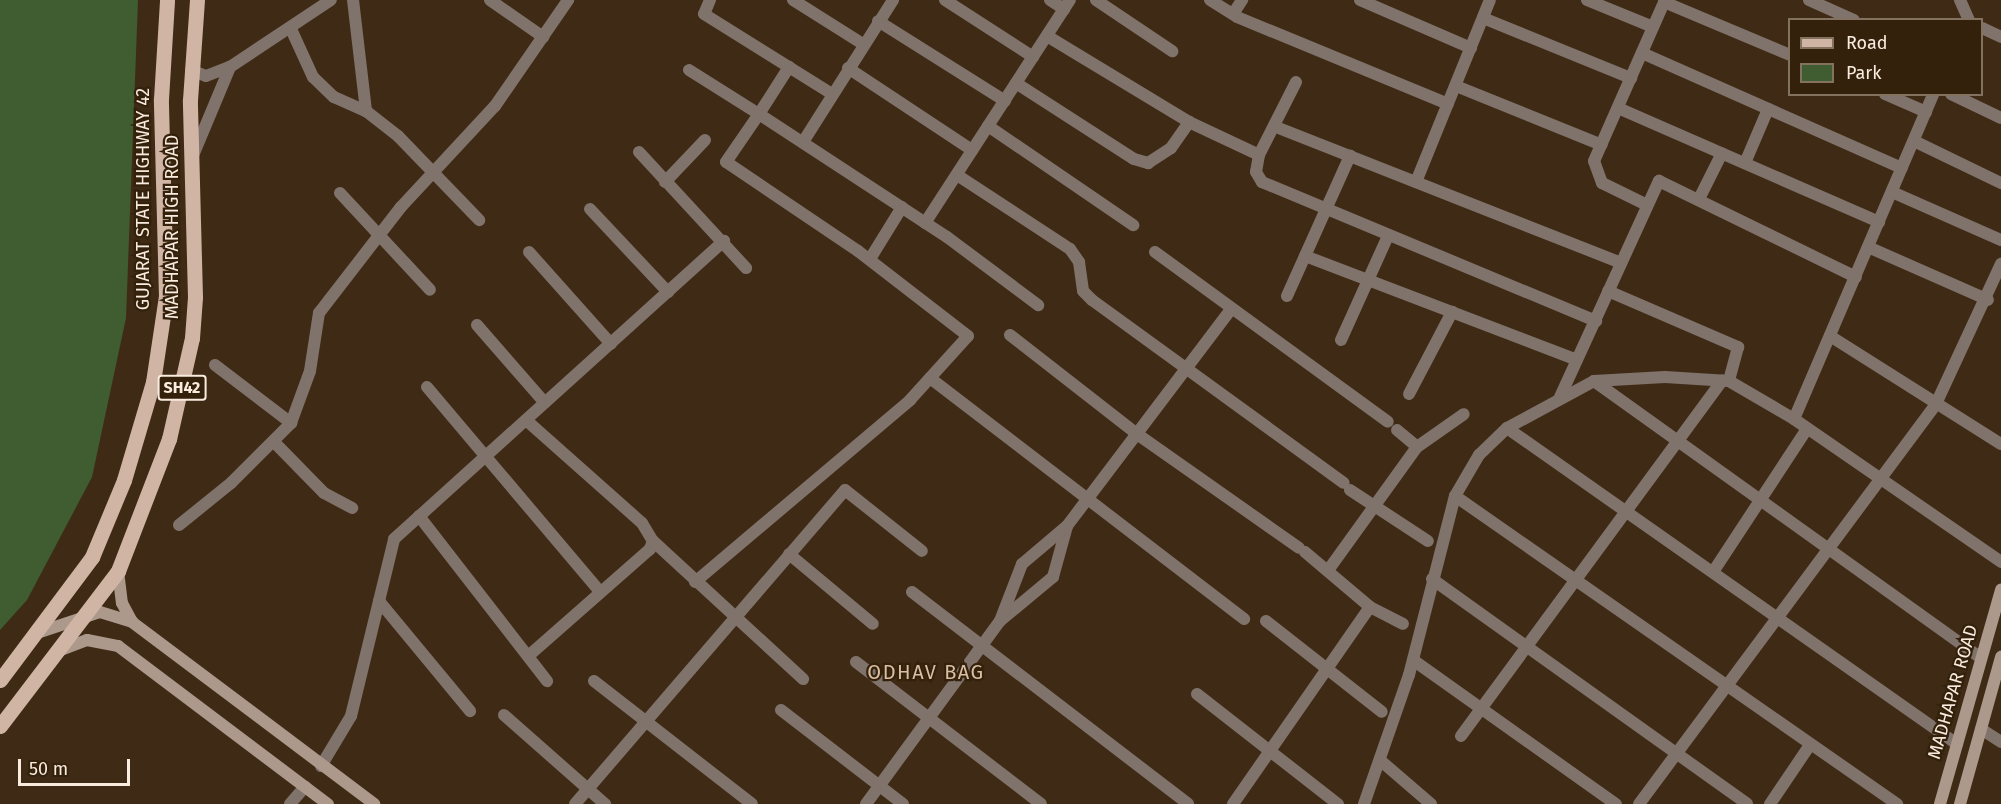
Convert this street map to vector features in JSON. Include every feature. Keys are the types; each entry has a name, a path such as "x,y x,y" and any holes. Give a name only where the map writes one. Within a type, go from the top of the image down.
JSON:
{"main road":[{"name":"GUJARAT STATE HIGHWAY 42","path":"0,680 92,557 124,480 155,372 166,296 161,99 168,0"},
{"name":"MADHAPAR HIGH ROAD","path":"0,726 61,650 118,571 169,439 192,338 191,70 197,0"},
{"path":"118,571 123,603 132,622"},
{"name":"MADHAPAR ROAD","path":"1940,804 2001,590"},
{"path":"37,633 88,614 112,613 132,622 374,804"},
{"path":"61,650 87,640 118,646 328,804"},
{"name":"MADHAPAR ROAD","path":"1960,804 2001,657"}],"street":[{"path":"191,70 206,76 230,67 291,29 331,0"},
{"path":"354,0 366,111"},
{"path":"490,0 543,37"},
{"path":"179,525 275,443 291,423 310,371 319,313 377,235 432,171 469,137 568,0"},
{"path":"710,0 704,14 832,94"},
{"path":"793,0 862,44"},
{"path":"803,142 862,44 892,0"},
{"path":"945,0 1033,57"},
{"path":"925,223 1067,4 1050,0"},
{"path":"1096,0 1172,51"},
{"path":"1210,0 1233,14 1448,104"},
{"path":"1233,14 1242,0"},
{"path":"1360,0 1472,48"},
{"path":"1416,182 1490,0"},
{"path":"1587,0 1653,27"},
{"path":"1809,0 1850,18"},
{"path":"1960,0 1968,18"},
{"path":"1647,205 1602,183 1594,169 1602,145 1665,1 1788,54"},
{"path":"1483,18 1631,78"},
{"path":"878,21 1005,101"},
{"path":"1983,28 2001,37"},
{"path":"291,29 312,77 334,98 366,111 432,171 479,219"},
{"path":"1047,36 1189,122 1259,155"},
{"path":"1642,53 1902,168"},
{"path":"192,158 230,67"},
{"path":"695,582 930,378 968,336 870,260 726,162 789,67"},
{"path":"848,68 972,150"},
{"path":"689,70 902,207 1038,305"},
{"path":"1296,82 1276,127 1259,155 1256,172 1262,182 1596,321"},
{"path":"1016,83 1134,159 1148,162 1171,148 1189,122"},
{"path":"1456,86 1602,145"},
{"path":"1890,96 1926,112"},
{"path":"1794,419 1933,96"},
{"path":"1955,96 2001,118"},
{"path":"1618,108 1879,222"},
{"path":"1745,163 1768,109"},
{"path":"988,126 1133,225"},
{"path":"1276,127 1618,262"},
{"path":"665,182 705,140"},
{"path":"1914,141 2001,183"},
{"path":"639,152 665,182 724,241 746,268"},
{"path":"1699,200 1722,153"},
{"path":"1287,296 1328,210 1350,156"},
{"path":"957,175 1070,249 1079,262 1083,291 1092,300 1374,507 1428,541"},
{"path":"1560,397 1596,321 1618,262 1659,181 1856,277"},
{"path":"1892,192 2001,240"},
{"path":"340,194 430,290"},
{"path":"870,260 902,207"},
{"path":"590,209 668,292"},
{"path":"1341,340 1371,281 1388,236"},
{"path":"321,766 351,716 394,539 724,241"},
{"path":"1868,247 1988,300"},
{"path":"529,252 611,344"},
{"path":"1155,252 1393,426 1417,447"},
{"path":"1305,256 1577,360"},
{"path":"1639,804 1935,406 1988,300 2001,264"},
{"path":"1461,736 1483,709 1526,646 1577,581 1677,441 1725,381 1738,346 1608,291"},
{"path":"866,804 1000,621 1022,564 1067,526 1231,309"},
{"path":"1409,394 1452,312"},
{"path":"477,325 545,402"},
{"path":"1010,334 1137,434 1329,569 1370,607 1403,624"},
{"path":"1830,336 1935,406 2001,444"},
{"path":"215,365 291,423"},
{"path":"1364,804 1381,761 1413,660 1455,496 1479,455 1507,428 1560,397 1594,381 1665,377 1725,381 1794,419 1879,482 2001,562"},
{"path":"930,378 1244,619"},
{"path":"1594,381 1981,658"},
{"path":"427,387 600,592"},
{"path":"1329,569 1417,447 1464,414"},
{"path":"526,420 642,523 653,541 736,621 804,679"},
{"path":"1507,428 1957,744"},
{"path":"1713,572 1807,429"},
{"path":"275,443 324,493 352,508"},
{"path":"575,804 736,621 845,489 922,551"},
{"path":"1455,496 1897,804"},
{"path":"419,516 547,681"},
{"path":"1000,621 1053,578 1067,526"},
{"path":"528,656 650,549 653,541"},
{"path":"789,554 873,624"},
{"path":"1432,579 1747,804"},
{"path":"912,592 1188,804"},
{"path":"379,601 470,711"},
{"path":"1233,804 1370,607"},
{"path":"1266,621 1382,712"},
{"path":"1413,660 1616,804"},
{"path":"856,662 1034,802"},
{"path":"594,681 644,723 752,804"},
{"path":"1197,694 1271,749 1338,804"},
{"path":"781,710 903,804"},
{"path":"504,715 605,804"},
{"path":"1981,729 2001,742"},
{"path":"1770,804 1810,745"},
{"path":"1381,761 1431,804"},
{"path":"290,804 305,787"}],"green space":[{"path":"0,0 138,0 126,318 92,477 27,600 0,630"}],"district":[{"name":"ODHAV BAG","path":"926,672"}]}
